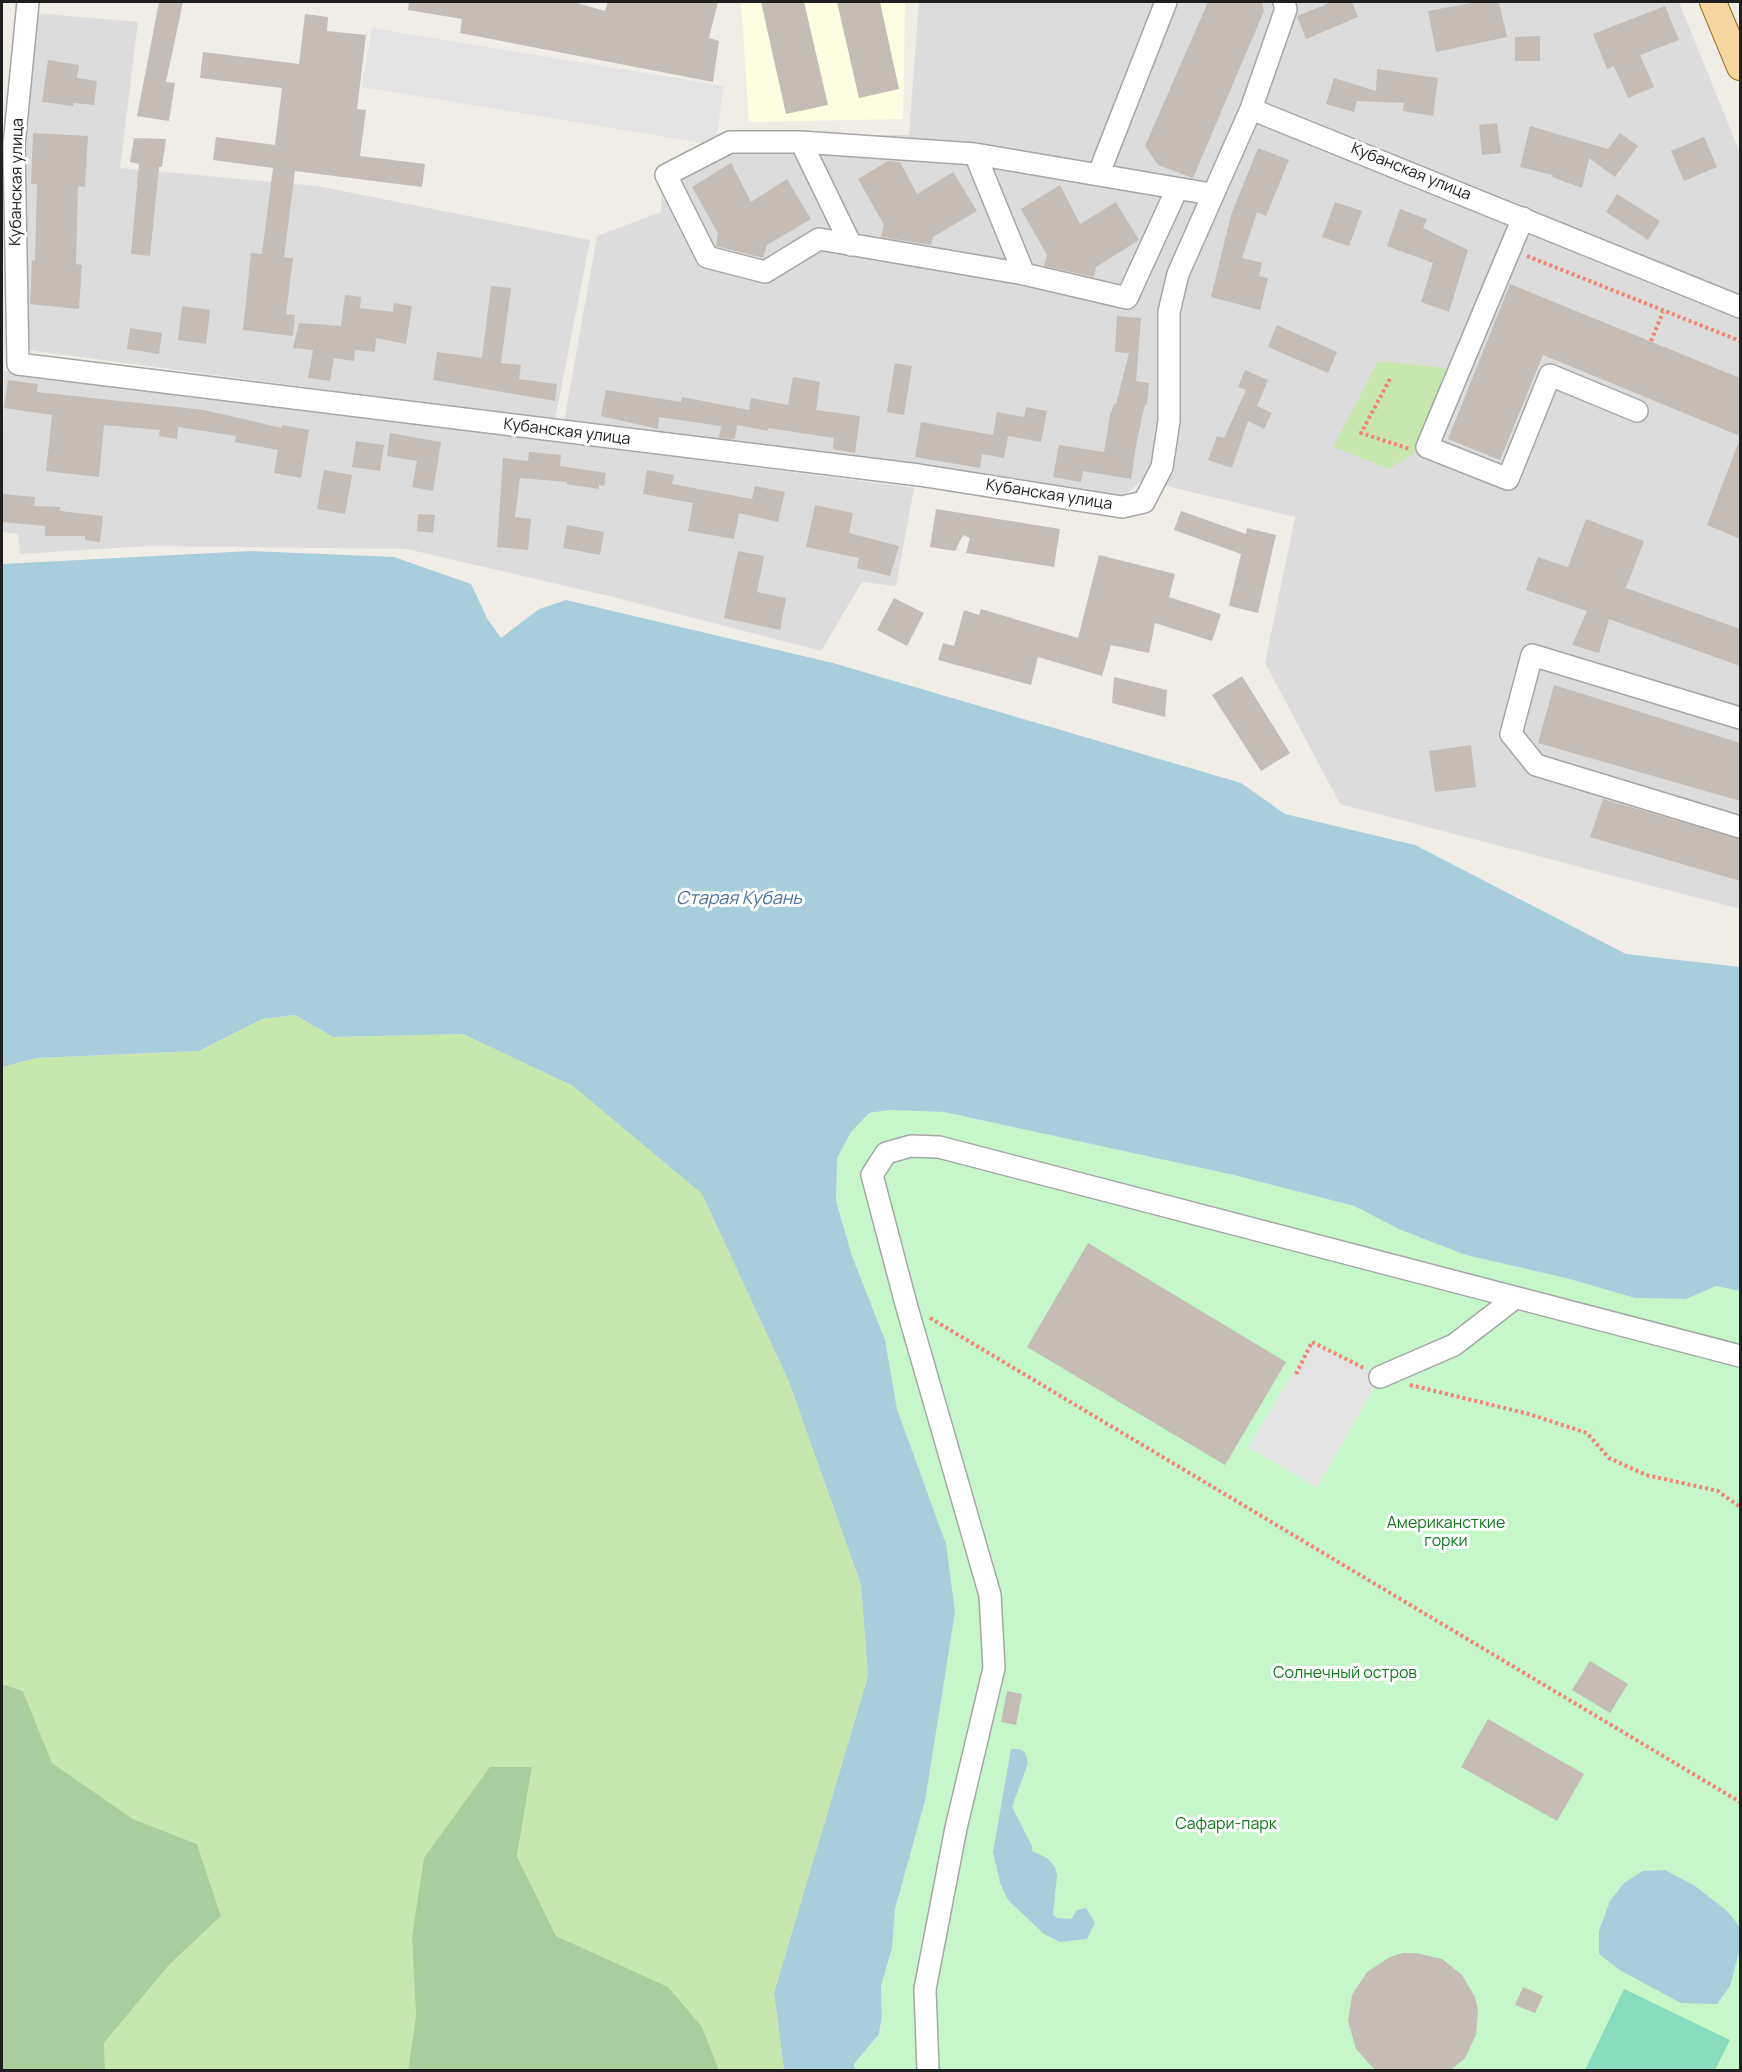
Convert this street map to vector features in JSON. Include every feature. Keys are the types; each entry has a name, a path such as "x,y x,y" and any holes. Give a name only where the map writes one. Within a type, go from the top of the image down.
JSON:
{"main road":[{"path":"1713,2 1740,67"}],"street":[{"name":"Кубанская улица","path":"28,2 14,145 10,362 919,475 1122,507 1144,502 1162,468 1169,421 1169,312 1178,274 1211,194 1251,109 1740,307"},
{"path":"1099,173 1166,2"},
{"path":"1251,109 1286,9 1284,2"},
{"path":"1177,189 1127,298 1024,274 819,239 765,272 707,258 666,175 730,142 801,142 975,154 1099,173 1211,194"},
{"path":"801,142 851,245"},
{"path":"975,154 1024,274"},
{"path":"1523,218 1427,447 1508,479 1550,375 1638,411"},
{"path":"1740,718 1532,655 1511,734 1536,765 1740,827"},
{"path":"928,2070 925,1989 956,1828 994,1668 990,1595 906,1304 872,1175 886,1153 911,1146 939,1147 1740,1356"},
{"path":"1380,1377 1454,1345 1515,1298"}],"path":[{"path":"1509,249 1740,341"},
{"path":"1651,341 1664,312"},
{"path":"1390,379 1361,433 1407,450"},
{"path":"906,1304 1740,1802"},
{"path":"1296,1374 1312,1342 1380,1377 1587,1433 1609,1458 1646,1475 1718,1491 1740,1507"}],"shaded area":[{"path":"741,2 905,2 903,119 749,122"},
{"path":"919,2 1679,2 1740,153 1740,909 1340,804 1265,663 1295,517 1142,480 1123,497 564,422 597,236 661,212 662,175 738,135 909,135"},
{"path":"35,13 138,22 120,168 317,186 590,240 555,420 27,350 23,147"},
{"path":"372,28 724,86 715,145 362,87"},
{"path":"4,371 914,488 896,586 862,582 821,651 613,597 407,549 148,546 20,554 18,534 2,532"},
{"path":"1312,1342 1380,1377 1317,1488 1248,1447"}],"green space":[{"path":"1378,361 1455,369 1420,449 1389,469 1333,447"},
{"path":"295,1015 333,1037 463,1034 573,1086 702,1194 789,1382 861,1585 868,1676 774,1993 784,2070 719,2070 702,2027 606,1960 556,1936 517,1856 532,1767 412,1937 416,2016 408,2070 105,2070 104,2043 170,1964 221,1916 197,1844 133,1819 52,1763 23,1691 2,1684 2,1067 37,1058 199,1051 262,1019"},
{"name":"Солнечный остров","path":"890,1110 944,1112 1234,1175 1354,1206 1401,1230 1466,1255 1566,1278 1635,1298 1686,1299 1716,1286 1740,1291 1740,2070 855,2070 854,2064 880,2033 881,1986 892,1948 895,1909 925,1801 946,1544 897,1409 885,1340 852,1256 836,1201 837,1158 851,1132 869,1113"},
{"path":"2,1684 23,1691 52,1763 133,1819 197,1844 221,1916 170,1964 104,2043 105,2070 2,2070"},
{"path":"490,1767 532,1767 517,1856 556,1936 668,1987 702,2027 719,2070 408,2070 416,2016 412,1937 424,1858"},
{"path":"1624,1989 1730,2040 1715,2070 1585,2070"}],"water":[{"name":"Старая Кубань","path":"251,551 394,557 471,584 488,620 501,638 539,609 566,600 833,663 1241,783 1285,814 1415,845 1626,954 1740,967 1740,1291 1716,1286 1686,1299 1635,1298 1566,1278 1466,1255 1401,1230 1354,1206 1234,1175 944,1112 890,1110 869,1113 851,1132 837,1158 836,1201 852,1256 885,1340 897,1409 946,1544 955,1612 925,1801 895,1909 892,1948 881,1986 882,2016 879,2034 854,2064 855,2070 784,2070 774,1993 868,1676 861,1585 789,1382 702,1194 573,1086 463,1034 333,1037 295,1015 262,1019 199,1051 37,1058 2,1067 2,564"},
{"path":"1011,1749 1025,1752 1028,1763 1012,1807 1032,1846 1032,1851 1047,1858 1055,1867 1057,1876 1053,1914 1057,1918 1071,1919 1077,1910 1086,1908 1095,1923 1087,1939 1060,1942 1044,1934 1008,1900 1000,1883 993,1852"},
{"path":"1665,1870 1695,1886 1727,1911 1740,1927 1740,1948 1730,1986 1717,2004 1681,2003 1621,1971 1599,1954 1599,1931 1610,1901 1624,1883 1643,1871"}],"building":[{"path":"159,2 183,2 166,82 175,83 169,121 137,116"},
{"path":"409,2 574,2 605,11 608,2 718,2 709,38 719,41 713,82 460,33 462,19 408,10"},
{"path":"761,2 804,2 828,105 786,114"},
{"path":"837,2 880,2 899,89 859,98"},
{"path":"1208,2 1262,2 1264,11 1193,178 1158,165 1145,146"},
{"path":"1332,2 1352,2 1358,17 1306,39 1297,16"},
{"path":"1476,2 1499,2 1507,37 1436,52 1428,11"},
{"path":"1665,6 1679,40 1640,55 1654,87 1628,98 1614,66 1607,69 1593,34"},
{"path":"305,14 328,17 327,31 366,35 357,109 366,110 360,156 425,164 422,187 295,171 284,257 293,258 286,314 295,315 293,336 243,330 251,253 262,254 273,168 213,160 216,137 275,145 282,88 200,78 203,52 299,64"},
{"path":"1540,36 1540,61 1515,61 1515,37"},
{"path":"48,60 79,65 77,78 97,81 94,105 74,103 73,106 42,102"},
{"path":"1377,69 1438,78 1433,116 1403,111 1404,103 1357,101 1354,112 1326,104 1334,78 1376,91"},
{"path":"1497,123 1501,153 1482,155 1479,125"},
{"path":"1530,126 1608,149 1620,133 1638,146 1615,177 1589,158 1582,188 1552,177 1553,175 1520,167"},
{"path":"33,133 88,136 85,187 78,186 76,264 82,265 79,309 30,304 32,260 35,261 37,184 31,184"},
{"path":"1704,137 1717,167 1684,181 1671,151"},
{"path":"134,138 166,139 162,167 159,167 150,256 131,254 139,164 130,162"},
{"path":"1258,148 1289,160 1266,216 1257,212 1242,258 1262,263 1259,276 1268,278 1260,310 1211,297 1231,215"},
{"path":"888,161 900,162 917,194 953,172 977,211 933,237 931,245 881,237 884,225 858,179"},
{"path":"731,163 751,202 787,179 811,219 767,245 763,258 716,246 718,233 692,187"},
{"path":"1060,185 1080,224 1116,202 1139,240 1096,267 1094,277 1044,266 1047,255 1021,209"},
{"path":"1617,194 1660,221 1648,240 1606,212"},
{"path":"1335,202 1362,211 1349,246 1322,237"},
{"path":"1400,209 1427,219 1423,228 1468,250 1449,312 1421,302 1433,263 1387,246"},
{"path":"1510,284 1740,378 1740,436 1543,355 1500,460 1448,439"},
{"path":"491,286 511,288 501,363 521,365 519,379 557,384 555,401 433,380 437,352 482,358"},
{"path":"345,295 361,297 360,308 393,312 394,303 412,306 406,344 376,338 375,352 355,350 354,361 334,358 330,381 308,378 313,350 293,348 299,323 341,326"},
{"path":"182,306 210,310 206,344 178,340"},
{"path":"1117,316 1141,318 1136,381 1149,383 1147,405 1145,404 1137,440 1131,479 1083,471 1081,482 1053,477 1059,445 1104,452 1110,415 1116,404 1129,353 1115,352"},
{"path":"1277,325 1337,352 1328,373 1268,347"},
{"path":"130,328 162,333 159,354 127,349"},
{"path":"895,363 912,366 904,415 887,412"},
{"path":"1245,370 1268,380 1257,406 1272,413 1264,429 1248,421 1232,468 1208,460 1217,436 1224,438 1246,390 1238,387"},
{"path":"793,377 820,382 816,410 860,416 855,453 833,449 834,438 768,428 768,431 737,425 735,439 719,438 721,426 659,417 658,429 601,416 606,390 681,402 682,397 749,410 751,398 788,405"},
{"path":"8,380 38,384 37,392 204,410 282,428 282,425 309,430 301,478 274,473 278,450 235,442 236,436 178,427 177,439 159,436 160,430 104,425 99,477 46,471 52,415 4,408"},
{"path":"1026,407 1047,411 1041,442 1008,436 1004,458 982,454 980,468 915,457 921,422 993,435 997,412 1024,417"},
{"path":"390,433 441,442 433,491 412,487 417,461 387,456"},
{"path":"356,441 384,445 380,471 352,467"},
{"path":"1740,441 1740,539 1707,525"},
{"path":"529,452 561,455 560,466 606,473 604,486 599,485 599,489 566,484 567,482 520,478 515,517 531,519 528,550 497,547 503,458 528,461"},
{"path":"324,470 352,475 345,514 317,509"},
{"path":"647,470 674,475 672,484 752,499 755,486 785,492 778,522 739,513 734,539 688,531 693,503 643,494"},
{"path":"2,494 35,497 34,506 60,507 60,511 103,516 100,542 85,540 85,536 45,536 45,526 2,522"},
{"path":"815,505 853,513 849,533 899,546 890,576 857,568 859,558 806,547"},
{"path":"936,509 1060,529 1054,567 966,553 970,538 963,535 955,551 930,547"},
{"path":"1181,511 1246,534 1247,528 1276,535 1258,613 1229,606 1241,554 1174,530"},
{"path":"418,514 435,515 433,533 417,531"},
{"path":"1586,519 1644,541 1626,588 1740,629 1740,666 1609,619 1599,653 1572,645 1587,611 1526,590 1538,557 1568,567"},
{"path":"567,525 604,532 600,555 563,548"},
{"path":"738,551 764,556 757,592 786,598 780,630 724,618"},
{"path":"1099,555 1175,574 1169,597 1221,614 1212,641 1155,623 1149,653 1111,645 1102,676 1038,657 1031,685 938,660 943,643 954,646 964,610 979,615 981,609 1078,638"},
{"path":"894,598 924,613 907,646 877,630"},
{"path":"1242,676 1290,753 1261,771 1212,695"},
{"path":"1114,677 1167,690 1165,717 1112,703"},
{"path":"1554,685 1740,743 1740,801 1538,743"},
{"path":"1471,745 1476,787 1435,792 1429,751"},
{"path":"1603,799 1740,839 1740,881 1590,837"},
{"path":"1088,1243 1286,1362 1225,1465 1027,1347"},
{"path":"1590,1661 1628,1684 1610,1713 1572,1690"},
{"path":"1007,1691 1022,1694 1016,1725 1001,1722"},
{"path":"1488,1719 1584,1774 1557,1821 1461,1767"},
{"path":"1403,1953 1416,1953 1442,1959 1462,1975 1475,1997 1478,2010 1476,2035 1465,2058 1451,2070 1375,2070 1356,2049 1348,2021 1352,1995 1367,1972 1390,1957"},
{"path":"1523,1987 1543,1996 1535,2013 1515,2005"}],"park label":[{"name":"Американсткие горки","path":"1446,1533"},
{"name":"Сафари-парк","path":"1226,1825"}]}
